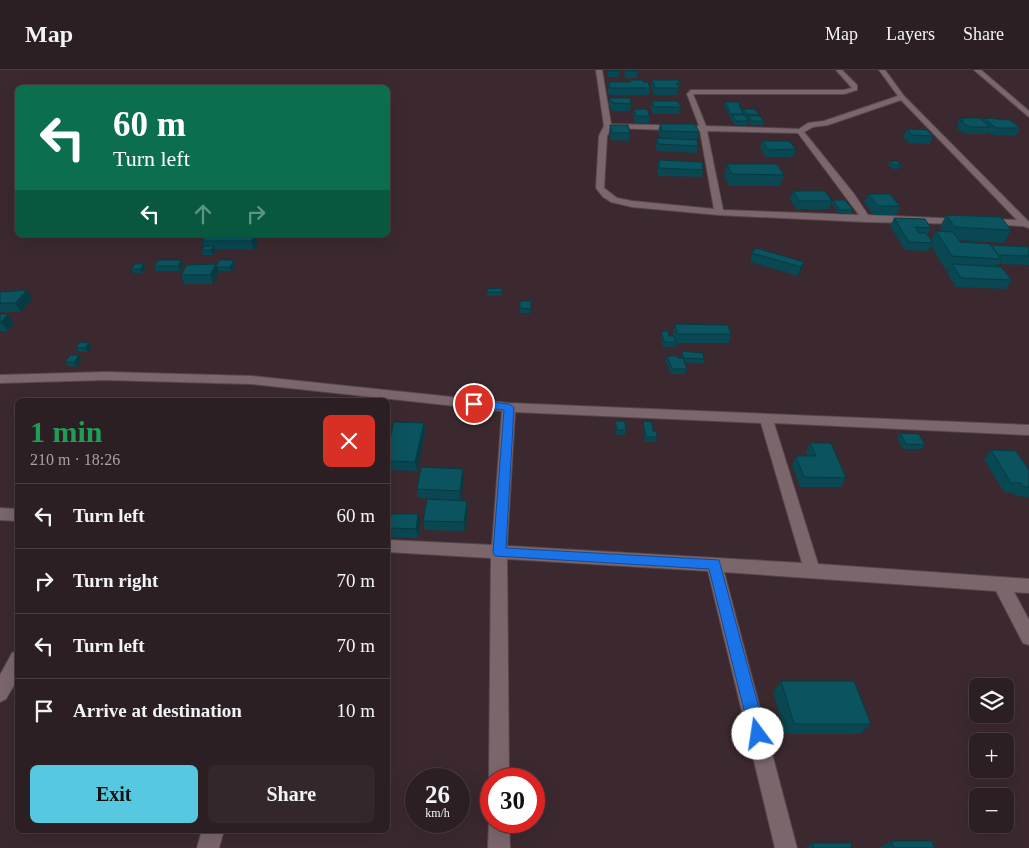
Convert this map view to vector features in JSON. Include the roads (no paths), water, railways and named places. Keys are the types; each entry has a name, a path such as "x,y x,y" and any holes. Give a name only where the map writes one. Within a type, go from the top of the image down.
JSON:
{"street":[{"path":"599,70 608,126 603,136 600,188 614,200 632,204 719,212 1027,225"},
{"path":"719,212 704,129 690,94 691,92 844,92 855,89 855,86 840,70"},
{"path":"882,70 902,97 1027,225"},
{"path":"976,70 1029,115"},
{"path":"608,126 800,131 811,125 825,123 902,97"},
{"path":"800,131 851,196 866,219"},
{"path":"0,379 106,376 252,380 509,407 1029,430"},
{"path":"499,768 499,552 509,407"},
{"path":"766,419 812,570"},
{"path":"0,514 15,515"},
{"path":"390,546 812,570 1029,586"},
{"path":"714,564 786,848"},
{"path":"1002,584 1029,637"},
{"path":"0,693 15,665"},
{"path":"208,848 212,833"},
{"path":"499,833 499,848"}]}
